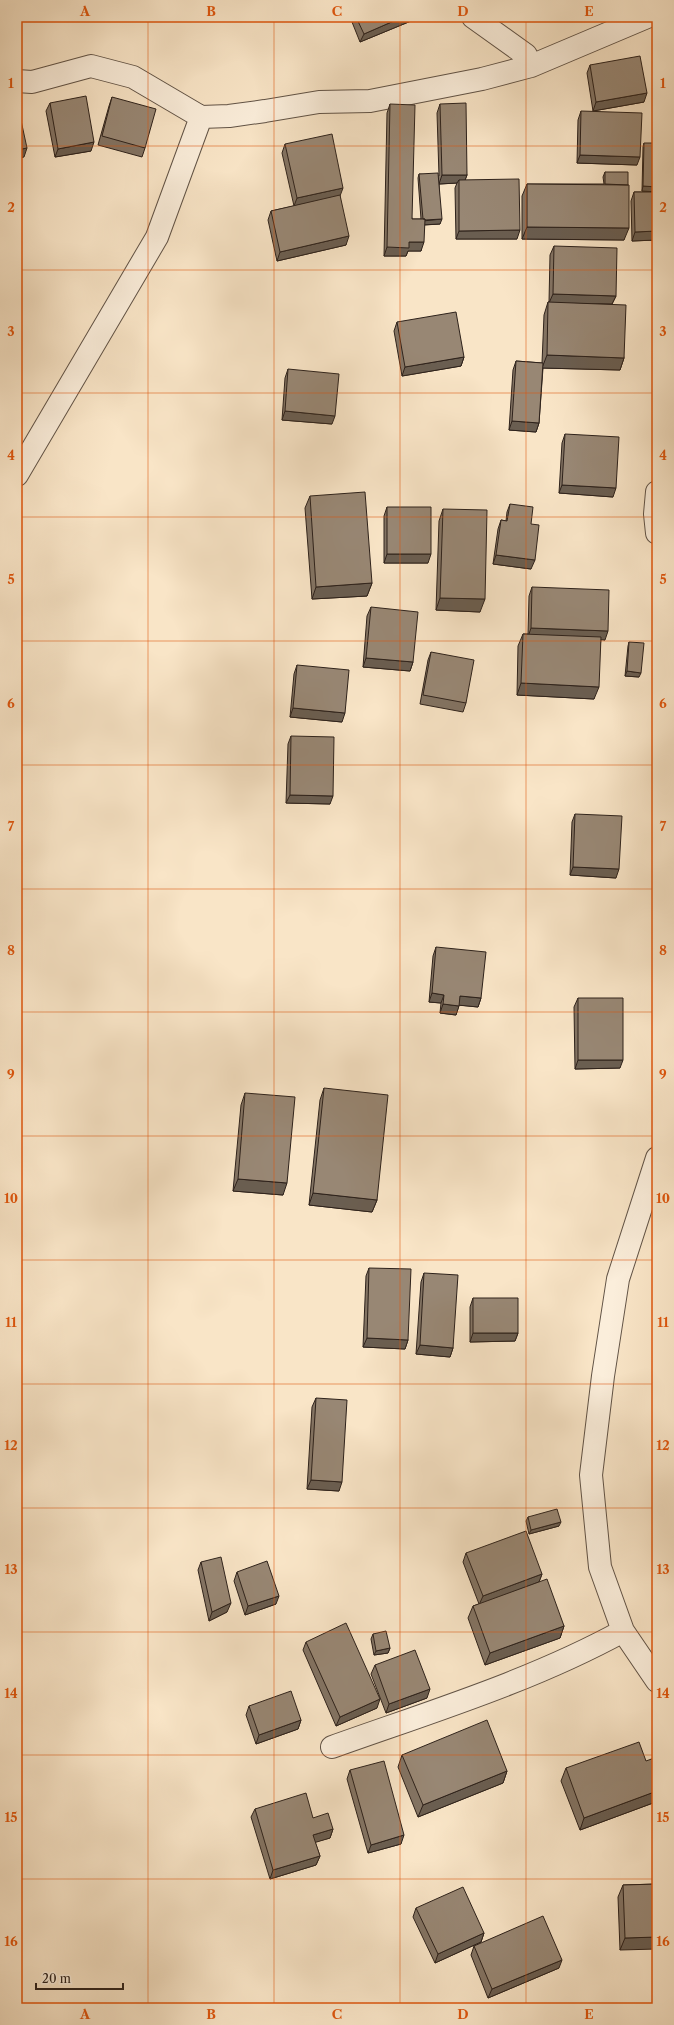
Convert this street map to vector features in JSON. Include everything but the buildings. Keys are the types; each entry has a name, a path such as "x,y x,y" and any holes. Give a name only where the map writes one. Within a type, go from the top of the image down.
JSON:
{"street":[{"path":"473,17 526,55 531,66"},
{"path":"17,81 32,82 91,66 133,77 201,116 229,116 318,102 370,101 482,79 531,66 647,17"},
{"path":"17,475 157,237 201,116"},
{"path":"657,492 655,514 657,532"},
{"path":"657,1158 618,1279 603,1376 591,1475 600,1567 624,1631 657,1681"},
{"path":"332,1747 509,1683 582,1654 624,1631"}]}
